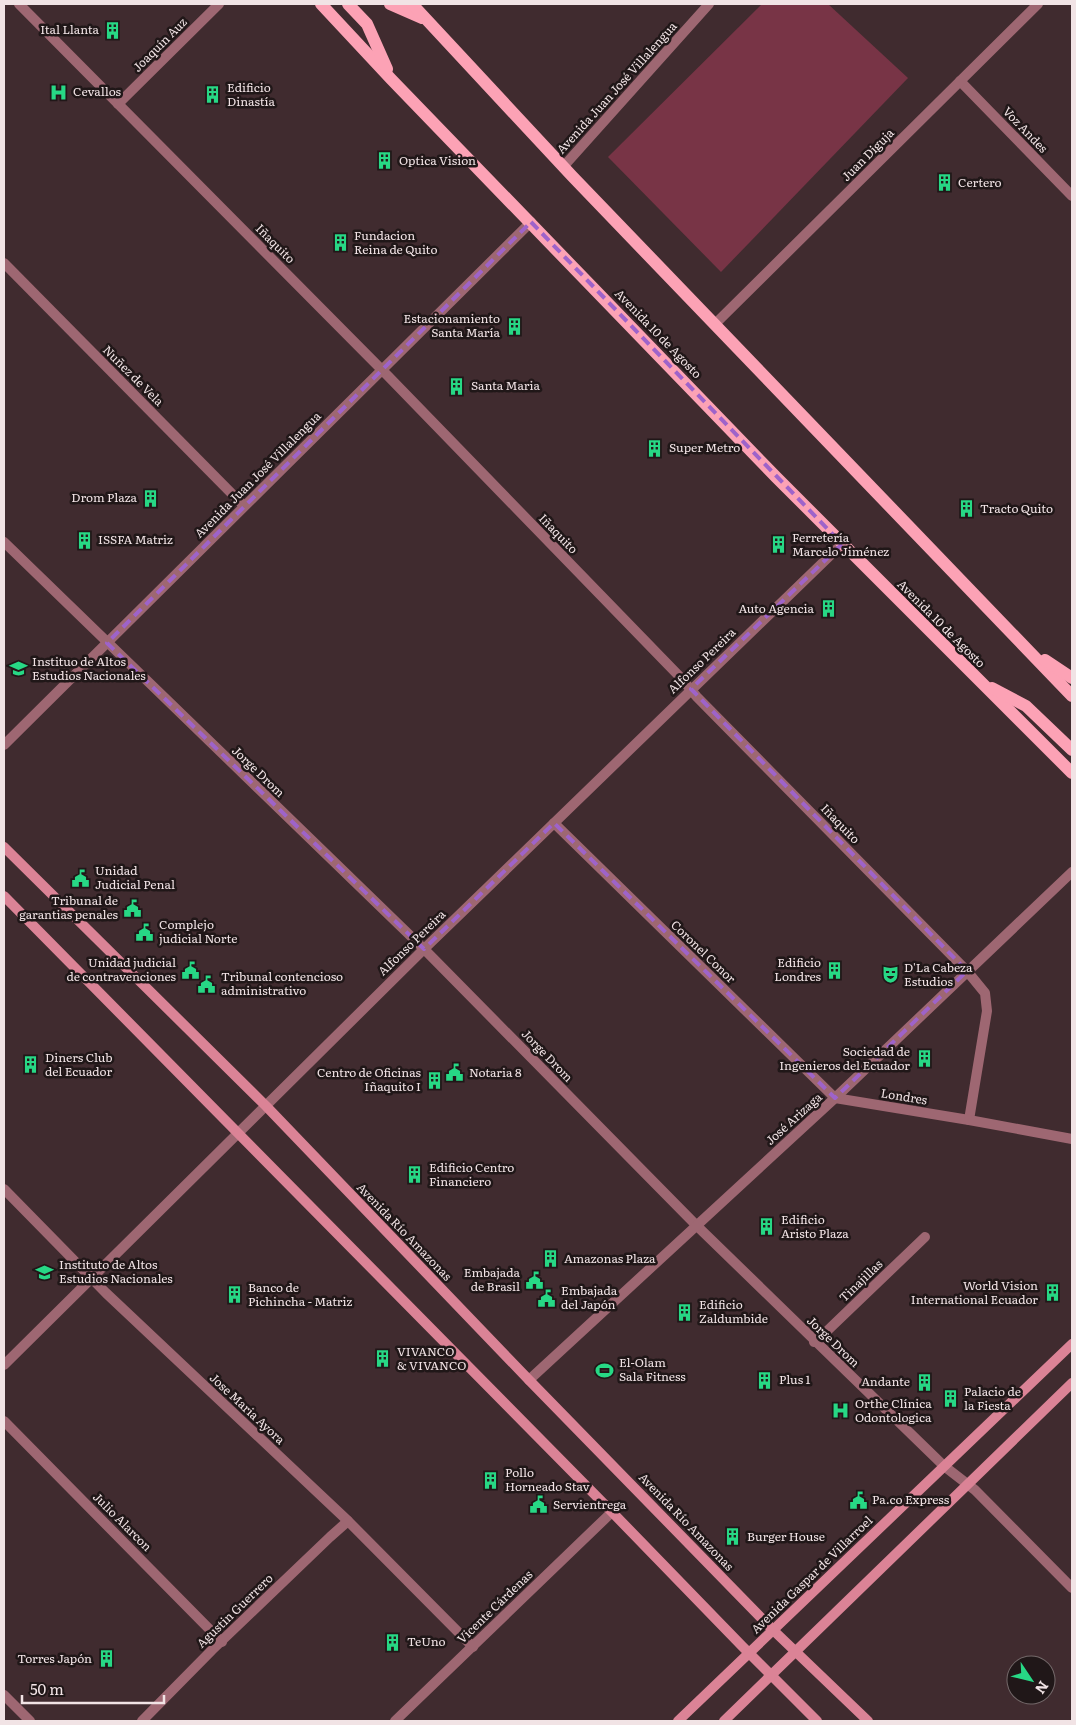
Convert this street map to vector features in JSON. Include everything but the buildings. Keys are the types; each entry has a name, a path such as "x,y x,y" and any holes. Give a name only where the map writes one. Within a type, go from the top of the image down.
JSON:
{"main road":[{"name":"Avenida 10 de Agosto","path":"321,4 391,79 842,544 1072,773"},
{"path":"348,4 367,24 391,79"},
{"path":"390,4 429,21"},
{"path":"412,4 563,167 1072,696"},
{"path":"1025,646 1072,678"},
{"name":"Avenida 10 de Agosto","path":"978,681 1026,706 1072,750"},
{"name":"Avenida Río Amazonas","path":"4,847 266,1106 528,1380 774,1630 868,1721"},
{"path":"4,896 817,1721"},
{"name":"Avenida Gaspar de Villarroel","path":"678,1721 1072,1344"},
{"path":"724,1721 1072,1383"}],"street":[{"name":"Iñaquito","path":"19,4 382,370 697,697 967,971 985,992 987,1010 970,1120"},
{"name":"Joaquín Auz","path":"118,104 219,4"},
{"name":"Avenida Juan José Villalengua","path":"563,167 709,4"},
{"name":"Juan Diguja","path":"716,324 1038,4"},
{"name":"Voz Andes","path":"960,81 1072,196"},
{"name":"Avenida Juan José Villalengua","path":"4,745 531,222"},
{"name":"Nuñez de Vela","path":"4,263 244,506"},
{"name":"Jorge Drom","path":"4,542 424,948 696,1225 814,1342 944,1466 968,1484 1072,1588"},
{"name":"Alfonso Pereira","path":"4,1366 424,948 842,544"},
{"name":"Coronel Conor","path":"554,823 835,1098"},
{"name":"José Arizaga","path":"528,1380 835,1098 1072,872"},
{"name":"Londres","path":"835,1098 1072,1139"},
{"name":"Jose Maria Ayora","path":"4,1189 92,1279 348,1521 473,1647"},
{"name":"Tinajillas","path":"814,1342 925,1237"},
{"name":"Julio Alarcon","path":"4,1421 222,1642"},
{"name":"Vicente Cárdenas","path":"395,1721 612,1512"},
{"name":"Agustin Guerrero","path":"142,1721 330,1536 348,1521"},
{"path":"4,1695 30,1721"}],"highlighted area":[{"path":"531,222 842,544 691,689 967,971 835,1098 554,823 424,949 107,643"}],"shaded area":[{"path":"762,4 828,4 908,78 721,272 608,157"}],"place":[{"name":"Ital Llanta","path":"113,30"},
{"name":"Cevallos","path":"59,92"},
{"name":"Edificio Dinastía","path":"213,95"},
{"name":"Optica Vision","path":"385,161"},
{"name":"Certero","path":"944,183"},
{"name":"Fundacion Reina de Quito","path":"340,243"},
{"name":"Estacionamiento Santa María","path":"514,326"},
{"name":"Santa Maria","path":"457,386"},
{"name":"Super Metro","path":"655,448"},
{"name":"Drom Plaza","path":"151,498"},
{"name":"Tracto Quito","path":"966,509"},
{"name":"ISSFA Matriz","path":"84,540"},
{"name":"Ferretería Marcelo Jiménez","path":"778,545"},
{"name":"Auto Agencia","path":"828,609"},
{"name":"Instituo de Altos Estudios Nacionales","path":"18,669"},
{"name":"Unidad Judicial Penal","path":"81,878"},
{"name":"Tribunal de garantias penales","path":"132,908"},
{"name":"Complejo judicial Norte","path":"145,932"},
{"name":"Unidad judicial de contravenciones","path":"190,970"},
{"name":"Edificio Londres","path":"835,970"},
{"name":"D'La Cabeza Estudios","path":"890,975"},
{"name":"Tribunal contencioso administrativo","path":"207,984"},
{"name":"Sociedad de Ingenieros del Ecuador","path":"924,1059"},
{"name":"Diners Club del Ecuador","path":"31,1065"},
{"name":"Notaria 8","path":"455,1073"},
{"name":"Centro de Oficinas Iñaquito I","path":"435,1080"},
{"name":"Edificio Centro Financiero","path":"415,1175"},
{"name":"Edificio Aristo Plaza","path":"767,1227"},
{"name":"Amazonas Plaza","path":"550,1259"},
{"name":"Instituto de Altos Estudios Nacionales","path":"45,1272"},
{"name":"Embajada de Brasil","path":"534,1280"},
{"name":"World Vision International Ecuador","path":"1052,1293"},
{"name":"Banco de Pichincha - Matriz","path":"234,1295"},
{"name":"Embajada del Japón","path":"547,1298"},
{"name":"Edificio Zaldumbide","path":"685,1312"},
{"name":"VIVANCO & VIVANCO","path":"383,1359"},
{"name":"El-Olam Sala Fitness","path":"605,1370"},
{"name":"Plus 1","path":"765,1380"},
{"name":"Andante","path":"924,1382"},
{"name":"Palacio de la Fiesta","path":"950,1399"},
{"name":"Orthe Clínica Odontologica","path":"841,1411"},
{"name":"Pollo Horneado Stav","path":"491,1480"},
{"name":"Pa.co Express","path":"858,1500"},
{"name":"Servientrega","path":"539,1505"},
{"name":"Burger House","path":"733,1537"},
{"name":"TeUno","path":"393,1642"},
{"name":"Torres Japón","path":"106,1659"}]}
